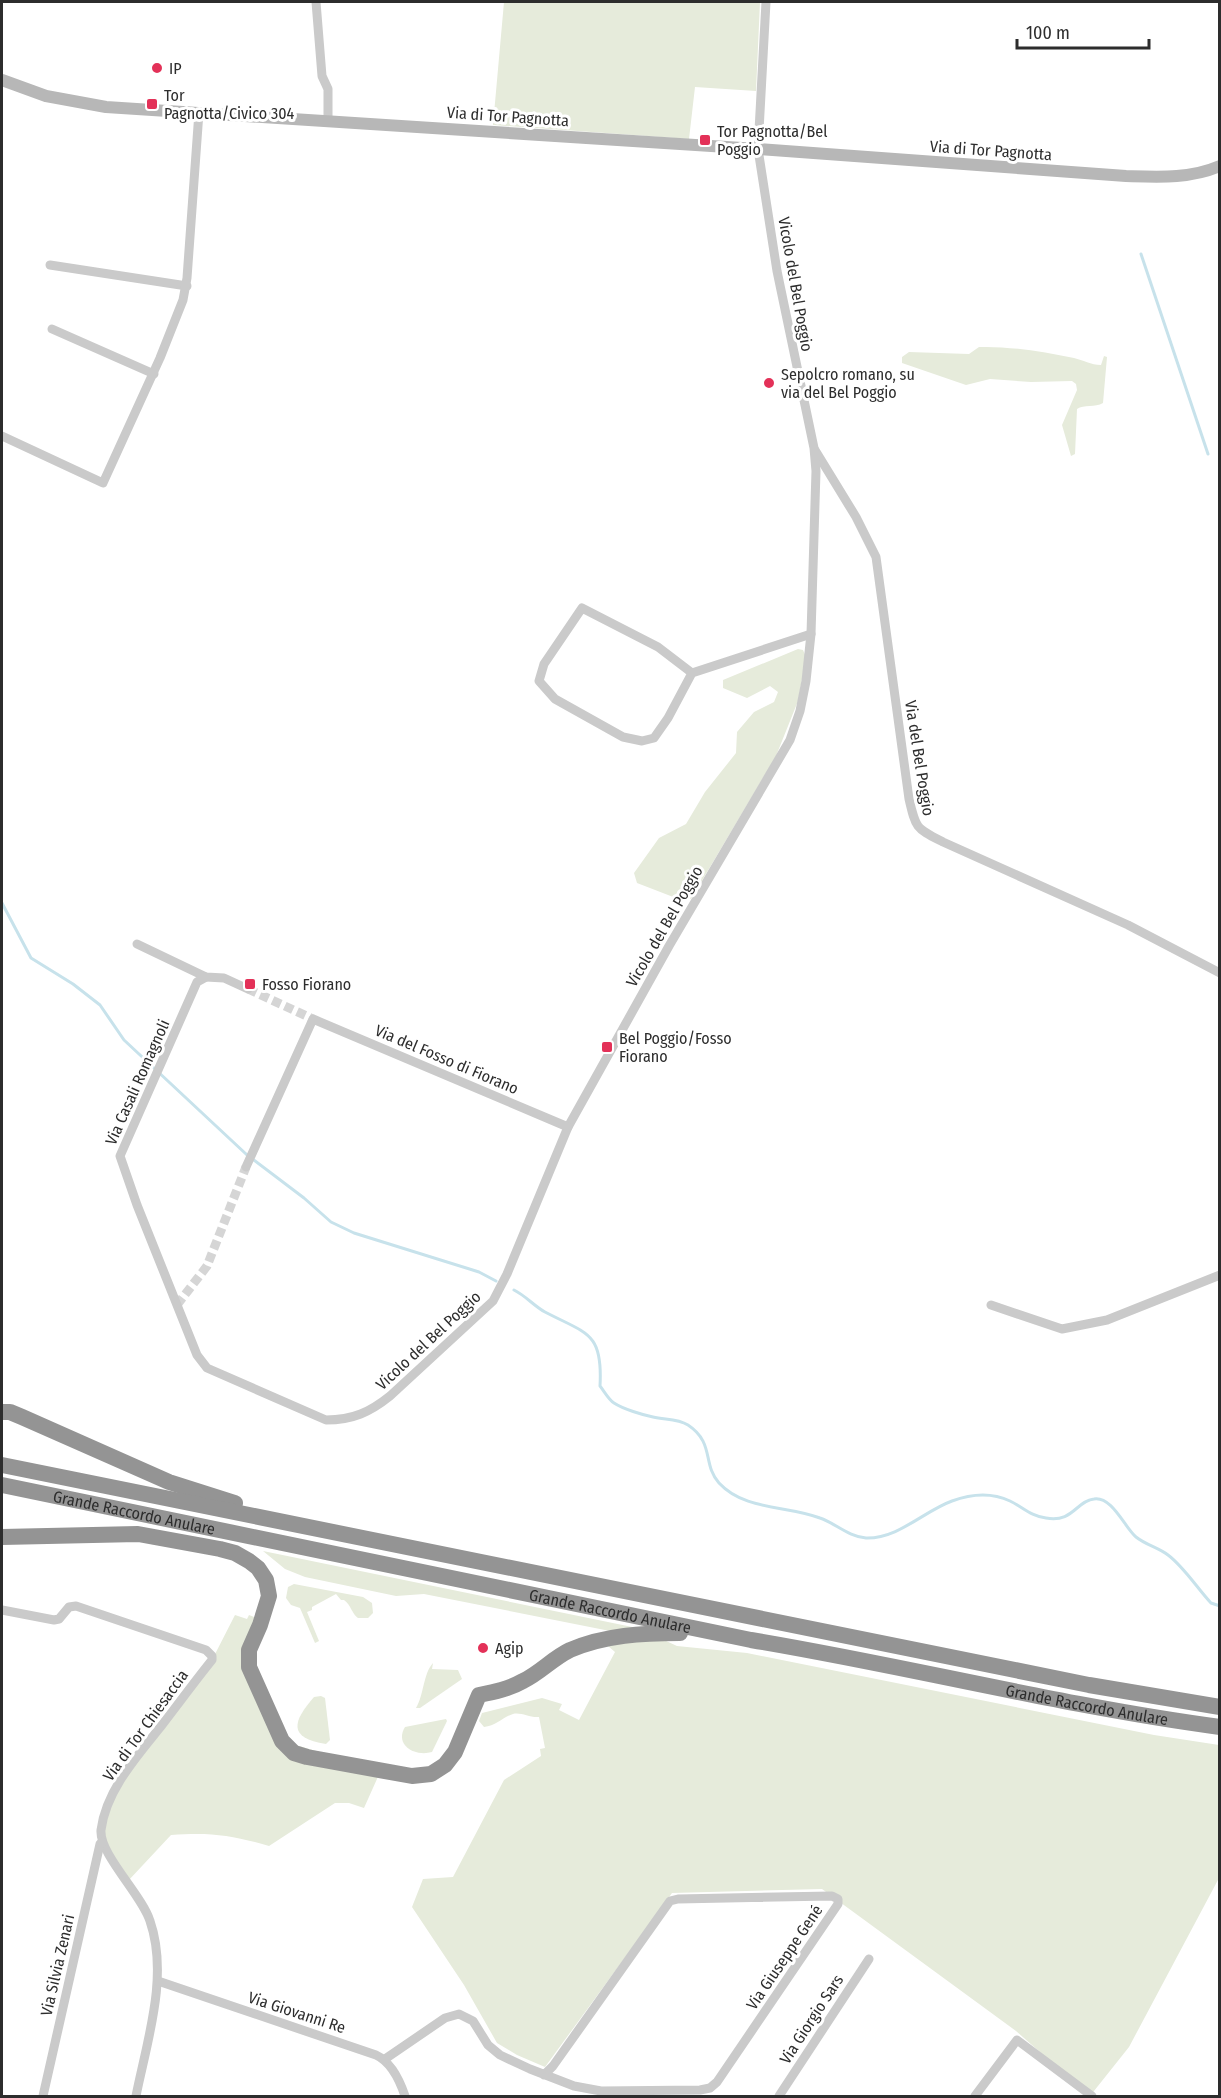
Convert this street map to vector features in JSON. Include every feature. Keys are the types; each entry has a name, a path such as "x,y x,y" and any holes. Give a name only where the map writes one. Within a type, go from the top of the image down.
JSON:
{"highway":[{"path":"2,1412 12,1413 169,1482 319,1530"},
{"name":"Grande Raccordo Anulare","path":"2,1465 1078,1683 1220,1707"},
{"name":"Grande Raccordo Anulare","path":"2,1485 751,1640 850,1657 1114,1710 1220,1727"},
{"path":"2,1537 138,1534 220,1549 243,1557 258,1568 268,1587 269,1596 266,1608 250,1646 248,1661 285,1746 294,1753 307,1757 412,1776 431,1774 441,1769 449,1761 464,1734 479,1695 503,1690 524,1681 569,1651 615,1637 650,1633 681,1633 751,1640"}],"street":[{"path":"316,2 322,76 328,89 328,120"},
{"path":"758,149 766,2"},
{"name":"Via di Tor Pagnotta","path":"2,80 46,96 88,105 758,149 1126,176 1177,177 1220,166"},
{"path":"2,436 103,483 154,374 180,308 186,286 198,111"},
{"name":"Vicolo del Bel Poggio","path":"177,1305 197,1355 207,1368 326,1420 342,1420 372,1410 493,1301 507,1274 568,1127 669,946 790,740 800,711 806,681 811,634 816,471 814,448 777,271 758,149"},
{"path":"50,265 186,286"},
{"path":"52,329 154,374"},
{"name":"Via del Bel Poggio","path":"814,448 856,517 876,557 909,799 916,825 921,831 1128,925 1220,973"},
{"path":"692,673 658,647 582,608 544,664 538,681 555,699 623,737 642,741 654,738 668,718 692,673 811,634"},
{"path":"137,944 206,977 224,978 248,989"},
{"name":"Via Casali Romagnoli","path":"177,1305 120,1156 197,982 206,977"},
{"name":"Via del Fosso di Fiorano","path":"246,1167 313,1019 568,1127"},
{"path":"991,1305 1062,1329 1107,1320 1220,1275"},
{"name":"Via di Tor Chiesaccia","path":"2,1611 54,1620 59,1619 67,1608 76,1606 211,1653 212,1660 134,1760 118,1785 102,1825 102,1842"},
{"path":"102,1842 148,1915 154,1934 158,1982 136,2097"},
{"name":"Via Silvia Zenari","path":"43,2097 97,1855 102,1842"},
{"name":"Via Giuseppe Gené","path":"385,2059 445,2018 459,2014 473,2021 488,2045 495,2051 510,2060 544,2074 574,2086 601,2091 710,2088 717,2082 806,1953 838,1904 838,1899 832,1896 670,1901 554,2066 544,2074"},
{"name":"Via Giorgio Sars","path":"779,2097 869,1959"},
{"name":"Via Giovanni Re","path":"158,1982 385,2059"},
{"path":"975,2097 1017,2040 1092,2097"},
{"path":"385,2059 401,2085 405,2097"}],"green space":[{"path":"504,2 760,2 756,91 695,87 689,139 493,125"},
{"path":"979,347 1003,347 1038,352 1074,358 1097,365 1101,365 1104,356 1107,357 1103,403 1077,409 1075,454 1071,456 1062,425 1077,390 1076,384 1072,381 1031,382 990,379 966,385 902,363 902,357 909,352 969,354"},
{"path":"798,649 803,650 806,657 798,701 776,756 691,899 681,900 637,883 634,873 659,838 686,824 705,792 736,753 737,732 754,712 774,702 778,692 770,686 747,698 723,688 723,680"},
{"path":"263,1551 642,1629 615,1632 424,1594 396,1596 305,1577 285,1569"},
{"path":"294,1584 363,1597 372,1603 373,1613 368,1618 358,1618 346,1602 336,1594 307,1612 319,1641 315,1643 300,1608 291,1605 286,1598 288,1587"},
{"path":"235,1615 247,1619 249,1615 259,1619 250,1646 282,1741 381,1770 364,1808 349,1803 335,1803 269,1846 221,1835 171,1835 128,1881 106,1846 103,1829 105,1805 212,1660"},
{"path":"649,1633 677,1646 747,1653 1154,1735 1219,1745 1219,1878 1129,2047 1090,2096 1016,2031 822,1889 672,1893 545,2067 497,2043 464,1985 412,1907 423,1879 453,1877 504,1780 541,1756 540,1749 545,1748 539,1717 513,1714 484,1727 479,1721 482,1713 542,1698 562,1704 559,1710 579,1720 615,1652 608,1646"},
{"path":"433,1663 432,1669 458,1670 462,1679 420,1708 416,1708 427,1673"},
{"path":"314,1697 325,1698 330,1740 326,1744 305,1738 298,1727 298,1721 307,1706"},
{"path":"446,1719 432,1752 419,1753 404,1744 402,1733 405,1727"}],"waterway":[{"path":"1141,254 1208,454"},
{"path":"2,903 31,958 73,984 100,1005 124,1040 246,1154 304,1198 331,1222 354,1233 479,1272 496,1281"},
{"path":"514,1290 541,1310 589,1337 599,1355 600,1386 612,1402 639,1413 680,1421 696,1432 705,1446 714,1476 729,1492 741,1498 826,1520 854,1535 866,1538 889,1534 942,1506 974,1496 988,1495 1003,1498 1035,1515 1055,1519 1068,1515 1088,1501 1101,1499 1112,1507 1136,1537 1168,1555 1211,1603 1220,1606"}],"tunnel":[{"path":"248,989 313,1019"},
{"path":"177,1305 207,1266 246,1167"}],"place":[{"name":"IP","path":"157,68"},
{"name":"Tor Pagnotta/Civico 304","path":"152,104"},
{"name":"Tor Pagnotta/Bel Poggio","path":"705,140"},
{"name":"Sepolcro romano, su via del Bel Poggio","path":"769,383"},
{"name":"Fosso Fiorano","path":"250,984"},
{"name":"Bel Poggio/Fosso Fiorano","path":"607,1047"},
{"name":"Agip","path":"483,1648"}]}
